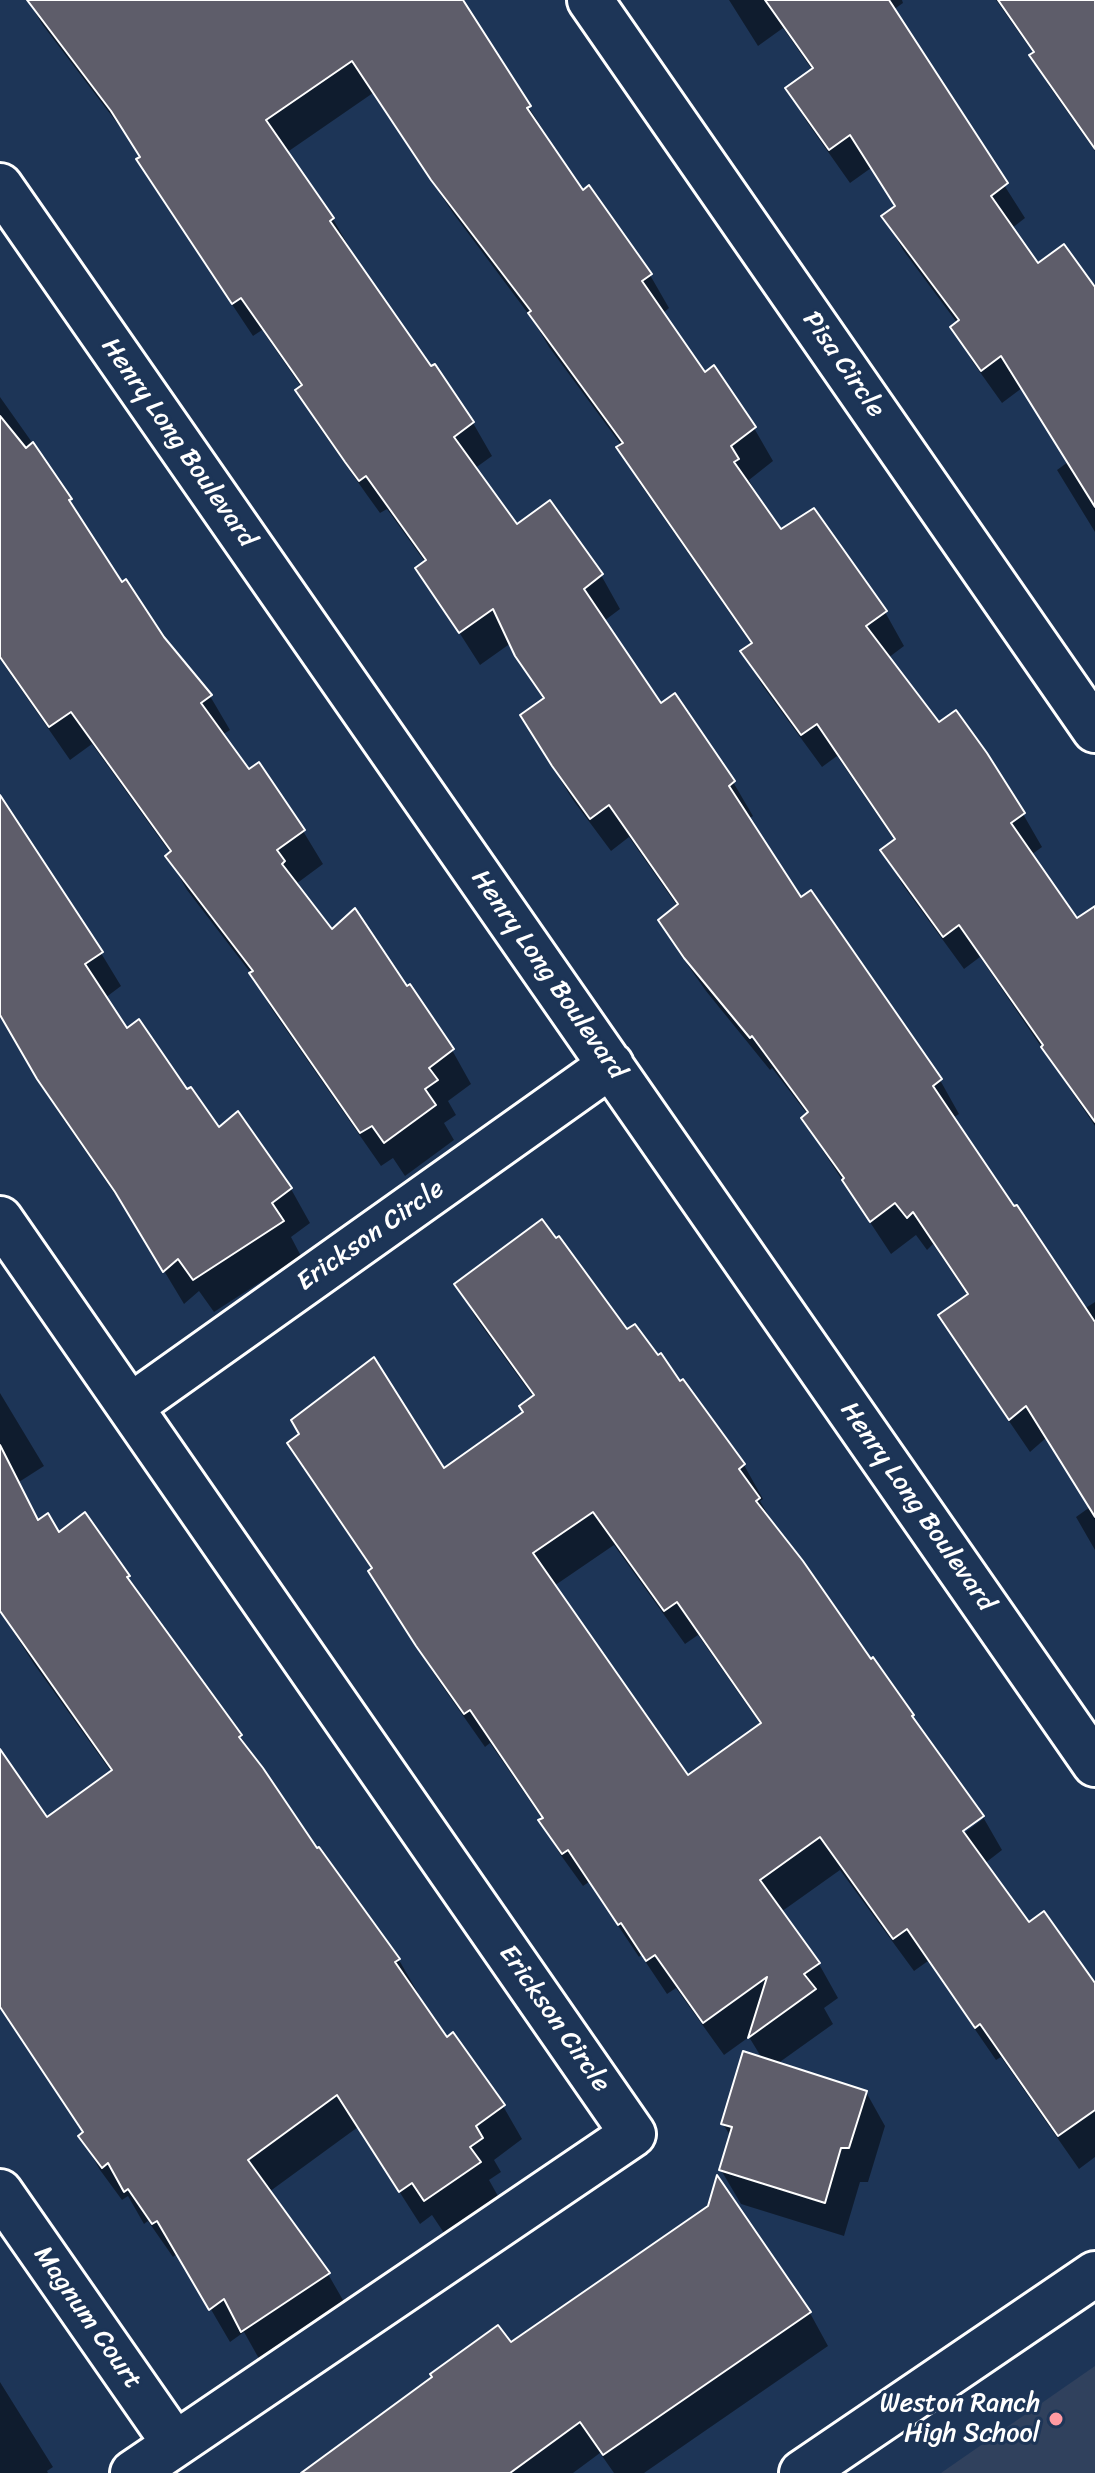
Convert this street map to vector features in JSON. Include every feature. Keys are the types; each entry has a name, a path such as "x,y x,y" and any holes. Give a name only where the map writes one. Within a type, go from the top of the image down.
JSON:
{"street":[{"name":"Pisa Circle","path":"590,0 1095,730"},
{"name":"Henry Long Boulevard","path":"0,186 1095,1764"},
{"name":"Erickson Circle","path":"131,1406 611,1065"},
{"name":"Erickson Circle","path":"0,1219 633,2134 133,2473"},
{"name":"Magnum Court","path":"0,2192 175,2444"},
{"path":"802,2473 1095,2274"}],"shaded area":[{"name":"Weston Ranch High School","path":"1095,2366 1095,2473 941,2473"}],"building":[{"path":"27,0 463,0 531,106 527,108 583,190 589,185 652,274 642,281 705,372 714,365 756,427 731,446 739,459 734,462 781,529 814,508 887,611 866,626 939,722 956,710 1025,813 1011,823 1077,918 1095,906 1095,1122 959,925 943,937 880,850 895,839 817,724 801,735 740,651 752,643 616,447 623,443 528,313 531,311 431,180 352,61 266,120 334,218 330,221 474,422 454,437 517,524 550,500 603,574 584,589 661,703 675,693 735,781 729,786 801,897 811,890 942,1079 933,1086 1095,1322 1095,1517 1026,1406 1009,1420 938,1315 968,1294 913,1212 907,1218 895,1203 870,1222 842,1180 844,1178 801,1118 808,1112 752,1036 750,1038 684,958 658,920 678,904 609,805 590,819 552,766 520,715 544,698 515,656 493,609 459,633 415,568 426,560 366,476 359,481 345,462 295,390 302,385 241,298 232,304 136,159 140,157 111,111"},
{"path":"765,0 889,0 1008,183 991,196 1038,263 1064,244 1095,287 1095,507 1001,356 981,371 950,327 959,320 881,216 895,206 850,135 829,150 785,88 813,68"},
{"path":"998,0 1095,0 1095,149 1029,55 1034,52"},
{"path":"0,416 26,448 33,442 122,582 126,579 164,637 212,695 201,703 249,769 259,762 305,830 277,850 285,861 282,864 332,929 355,908 454,1049 429,1068 438,1080 425,1089 436,1105 384,1143 372,1126 360,1133 249,973 253,971 165,856 171,851 71,712 49,727 0,657"},
{"path":"0,795 103,952 85,964 127,1028 139,1019 187,1089 191,1087 219,1127 238,1111 292,1188 272,1203 284,1221 193,1280 178,1259 163,1272 115,1192 37,1079 0,1015"},
{"path":"542,1219 556,1238 559,1236 627,1329 635,1324 658,1355 661,1353 680,1381 683,1379 745,1464 739,1469 760,1498 756,1501 803,1561 871,1659 873,1657 984,1816 963,1831 1029,1922 1044,1911 1095,1983 1095,2110 1058,2136 980,2024 975,2028 907,1929 893,1939 820,1837 760,1880 820,1963 804,1974 816,1989 748,2038 767,1977 703,2023 655,1955 646,1961 568,1850 562,1854 538,1820 543,1818 470,1710 464,1714 416,1646 368,1571 372,1568 287,1443 299,1434 291,1420 374,1357 444,1468 523,1412 519,1406 534,1395 454,1284","holes":["593,1512 664,1611 677,1602 761,1723 688,1775 533,1553"]},
{"path":"0,1445 38,1520 48,1513 59,1532 85,1512 130,1576 127,1577 242,1735 239,1737 317,1848 400,1959 395,1962 447,2037 453,2032 505,2105 476,2126 483,2138 470,2147 481,2162 424,2201 412,2183 399,2192 337,2095 248,2160 330,2273 241,2332 224,2299 209,2310 157,2221 152,2224 128,2189 124,2192 108,2163 102,2168 78,2136 83,2132 0,2007 0,1749 47,1817 112,1770 0,1611"},
{"path":"743,2051 867,2091 849,2148 841,2148 825,2203 719,2170 732,2127 721,2124"},
{"path":"717,2175 811,2312 603,2455 580,2422 510,2473 301,2473 498,2325 511,2342 708,2206"}],"place":[{"name":"Weston Ranch High School","path":"1056,2419"}]}
